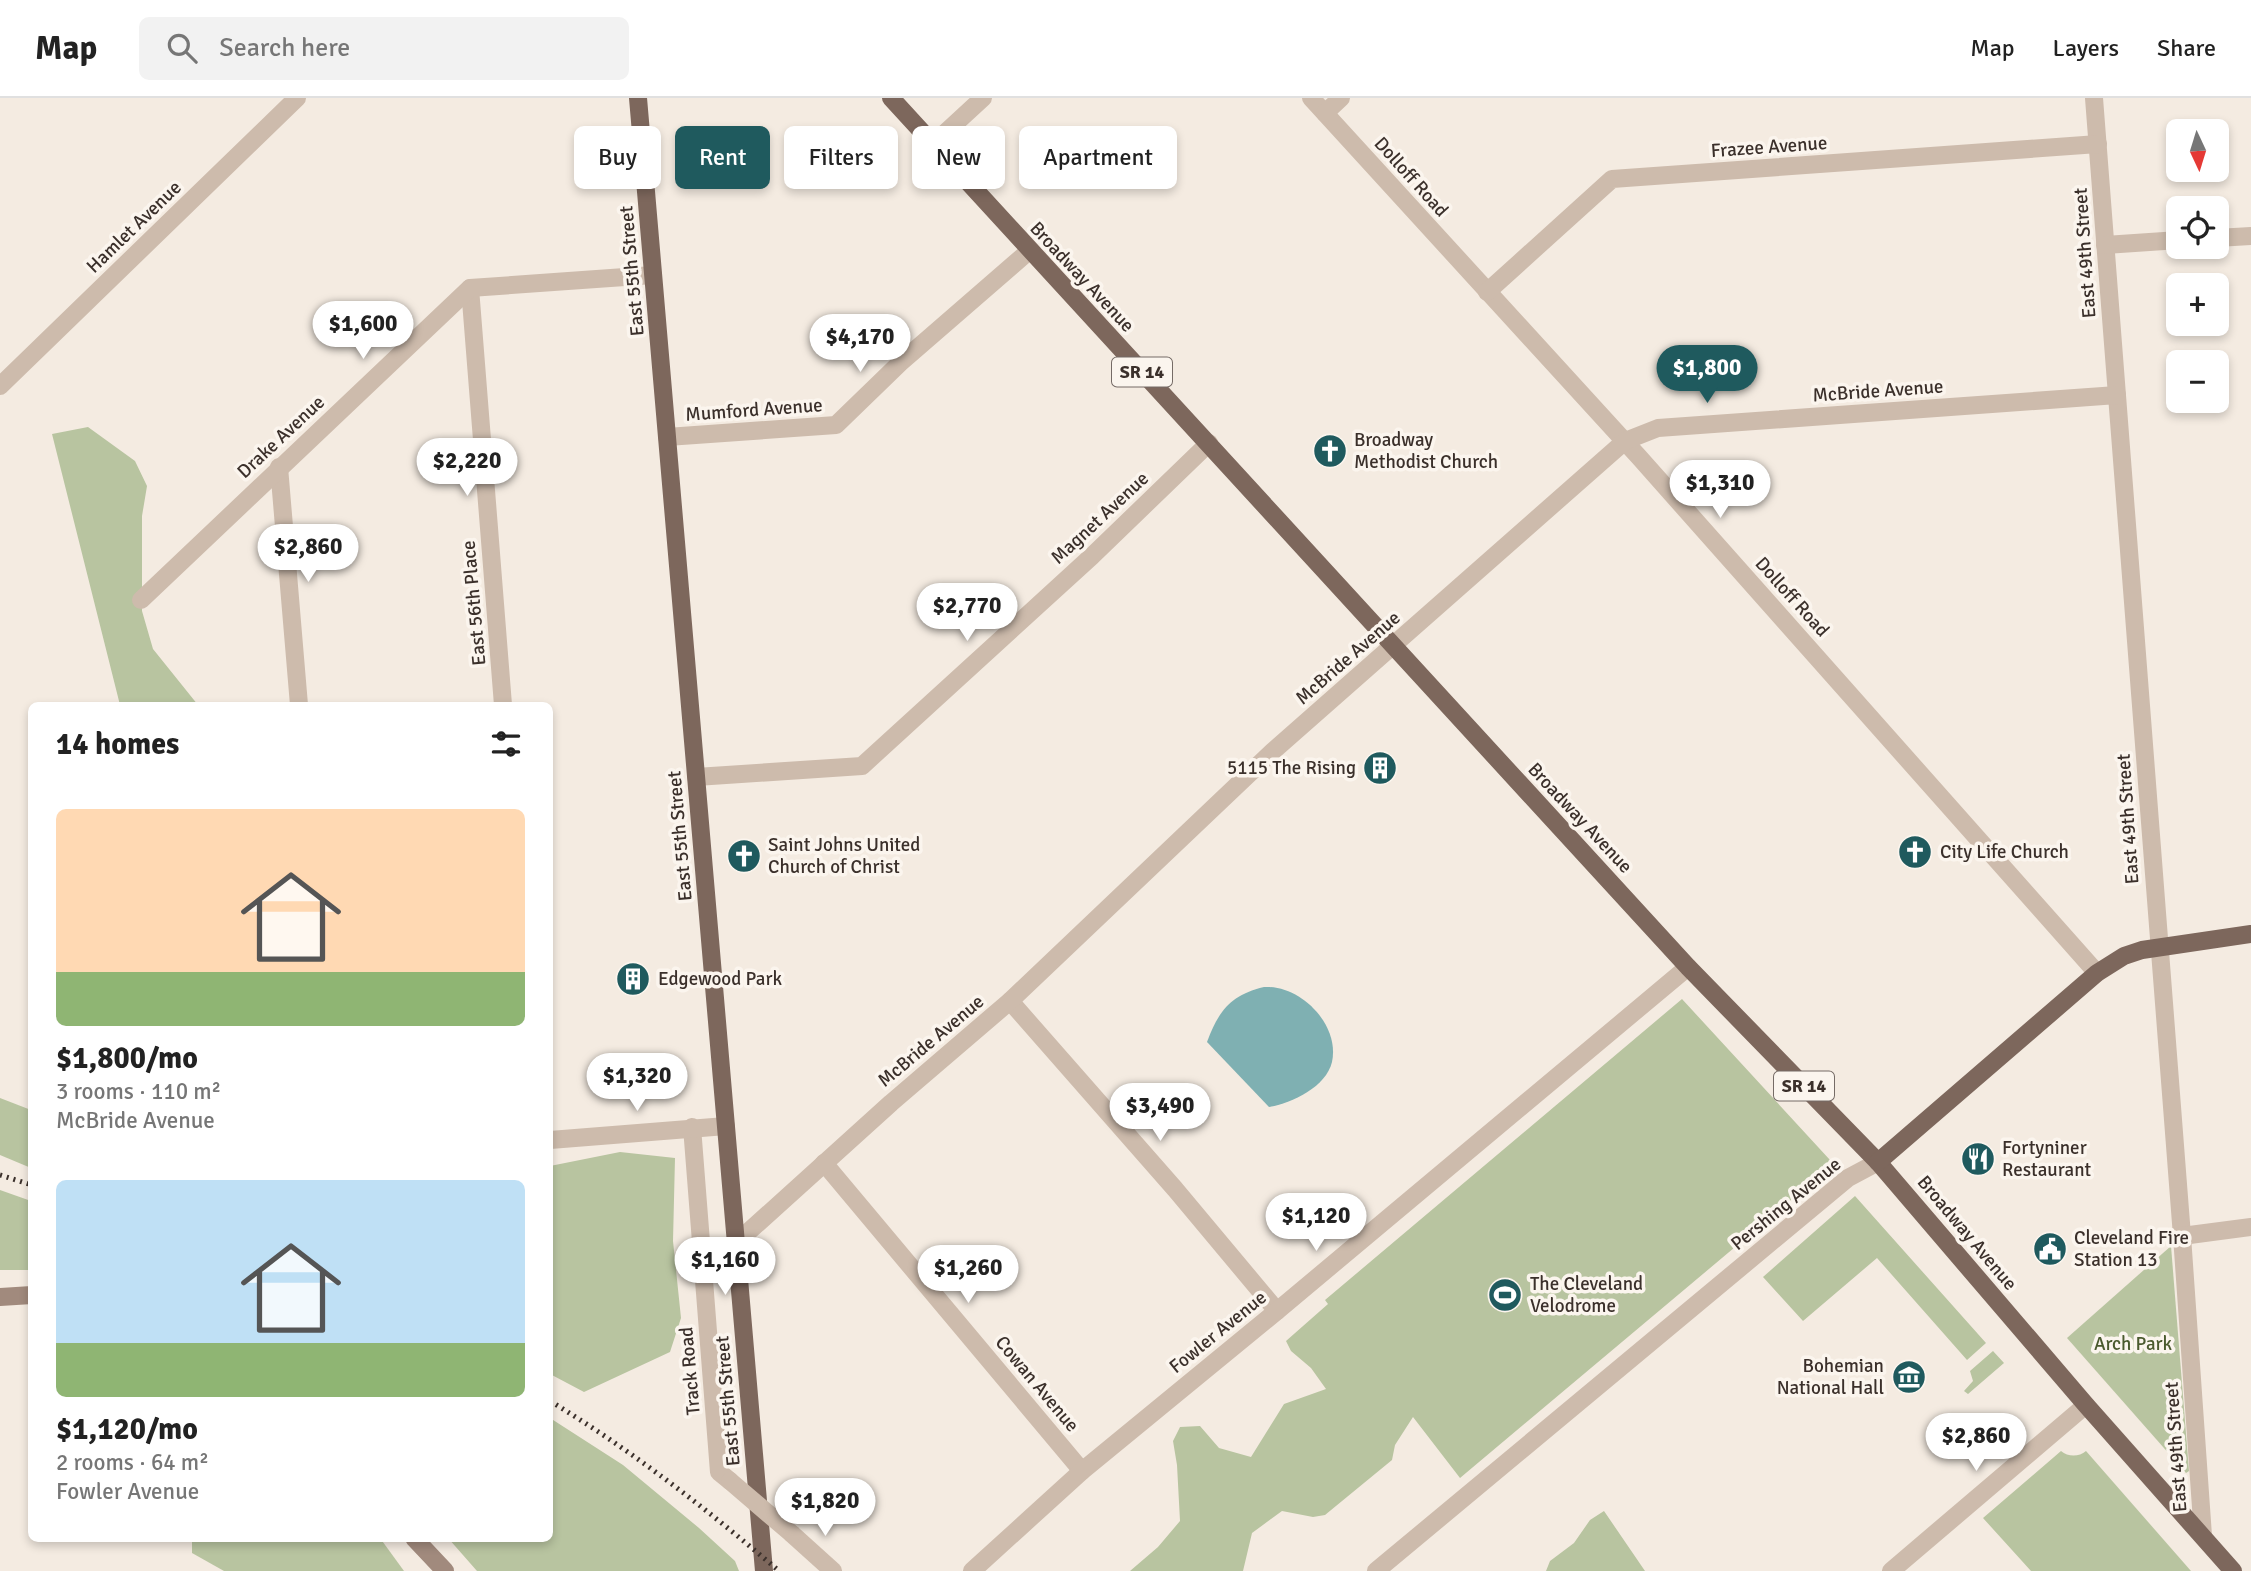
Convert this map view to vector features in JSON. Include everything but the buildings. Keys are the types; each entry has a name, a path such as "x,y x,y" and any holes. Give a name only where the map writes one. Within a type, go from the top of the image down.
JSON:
{"main road":[{"name":"East 55th Street","path":"638,98 764,1571"},
{"name":"Broadway Avenue","path":"891,98 917,126"},
{"name":"Broadway Avenue","path":"973,189 1688,967 1878,1162 2086,1405 2233,1571"},
{"name":"Pershing Avenue","path":"1878,1162 2097,973 2124,956 2159,947 2251,934"}],"street":[{"name":"Hamlet Avenue","path":"0,386 297,98"},
{"path":"953,126 983,98"},
{"name":"Dolloff Road","path":"1311,98 1625,441 2097,973"},
{"path":"1325,113 1340,98"},
{"name":"East 49th Street","path":"2094,98 2203,1536"},
{"name":"Frazee Avenue","path":"1487,292 1612,179 2098,144"},
{"path":"2229,237 2251,236"},
{"path":"2105,245 2166,241"},
{"name":"Mumford Avenue","path":"667,437 836,425 900,363 1029,251"},
{"path":"470,288 653,275"},
{"name":"Drake Avenue","path":"141,600 470,288"},
{"name":"East 56th Place","path":"470,288 503,702"},
{"name":"McBride Avenue","path":"736,1243 891,1103 1010,1001 1272,752 1625,441 1658,428 2117,395"},
{"name":"Magnet Avenue","path":"696,777 862,766 1092,556 1209,443"},
{"path":"279,467 299,702"},
{"name":"Fowler Avenue","path":"972,1571 1082,1471 1688,967"},
{"path":"1010,1001 1175,1188 1277,1311"},
{"path":"553,1140 726,1126"},
{"name":"Track Road","path":"692,1127 719,1472 833,1571"},
{"name":"Pershing Avenue","path":"1376,1571 1848,1178 1878,1162"},
{"name":"Cowan Avenue","path":"824,1163 1082,1471"},
{"path":"2182,1236 2251,1227"},
{"path":"0,1297 28,1295"},
{"path":"1891,1571 2086,1405"},
{"path":"418,1542 445,1571"}],"green space":[{"path":"88,427 135,461 147,486 142,516 142,611 153,649 196,702 119,702 52,434"},
{"path":"1682,999 1830,1160 1828,1169 1460,1478 1413,1417 1395,1445 1392,1460 1325,1515 1313,1517 1282,1511 1252,1533 1243,1571 1130,1571 1158,1547 1180,1521 1173,1441 1180,1427 1200,1426 1219,1448 1251,1457 1284,1404 1326,1389 1311,1368 1291,1351 1286,1341 1328,1304 1325,1300"},
{"path":"0,1098 28,1109 28,1167 0,1155"},
{"path":"620,1152 675,1158 673,1241 681,1318 670,1352 584,1392 553,1376 553,1165"},
{"path":"0,1190 28,1200 28,1270 0,1270"},
{"path":"1855,1196 1986,1343 1967,1360 1877,1258 1803,1321 1763,1277"},
{"name":"Arch Park","path":"2171,1246 2189,1471 2186,1473 2067,1338"},
{"path":"1993,1351 2004,1363 1968,1394 1964,1391 1973,1381 1970,1371"},
{"path":"553,1420 623,1465 699,1528 735,1561 739,1571 477,1571 452,1542 553,1542"},
{"path":"2061,1451 2074,1456 2086,1451 2191,1571 2031,1571 1983,1518"},
{"path":"1604,1511 1645,1571 1546,1571 1550,1561 1574,1543 1590,1520"},
{"path":"192,1542 383,1542 404,1571 224,1571 192,1553"}],"water":[{"path":"1264,987 1278,988 1304,1000 1324,1021 1333,1048 1332,1062 1323,1079 1297,1098 1269,1107 1207,1042 1216,1021 1235,999"}],"railway":[{"path":"0,1175 28,1184"},
{"path":"553,1403 668,1481 779,1571"}],"place":[{"name":"Broadway Methodist Church","path":"1330,451"},
{"name":"5115 The Rising","path":"1380,768"},
{"name":"City Life Church","path":"1915,852"},
{"name":"Saint Johns United Church of Christ","path":"744,856"},
{"name":"Edgewood Park","path":"633,979"},
{"name":"Fortyniner Restaurant","path":"1978,1159"},
{"name":"Cleveland Fire Station 13","path":"2050,1249"},
{"name":"The Cleveland Velodrome","path":"1505,1295"},
{"name":"Bohemian National Hall","path":"1909,1377"}]}
